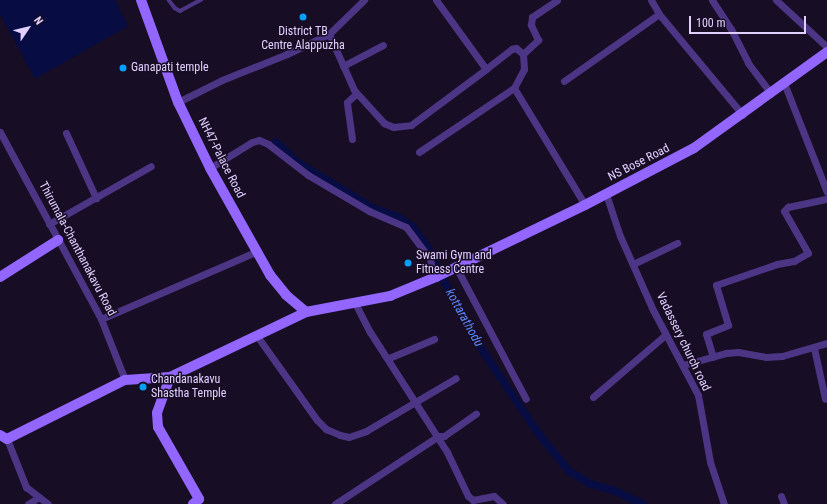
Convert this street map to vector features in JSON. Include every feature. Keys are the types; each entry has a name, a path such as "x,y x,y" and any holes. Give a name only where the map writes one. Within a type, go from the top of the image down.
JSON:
{"main road":[{"name":"NH47-Palace Road","path":"141,0 178,102 210,168 256,252 286,295 306,312"},
{"name":"NS Bose Road","path":"170,377 306,312 390,296 435,278 585,205 694,148 743,115 827,52"},
{"path":"0,277 58,240"},
{"path":"3,437 125,380 170,377 157,413 158,427 199,502"}],"street":[{"path":"178,102 222,80 281,57 329,34 364,0"},
{"path":"436,0 486,69"},
{"path":"523,54 538,40 531,25 532,17 557,0"},
{"path":"651,0 659,14 743,115"},
{"path":"712,0 731,30 748,63 771,93"},
{"path":"776,0 827,46"},
{"path":"564,80 659,14"},
{"path":"329,34 357,93 384,123 401,127 410,125 512,49 516,48 523,54 524,69 514,88 419,152"},
{"path":"343,66 383,45"},
{"path":"784,83 827,192"},
{"path":"514,88 585,205"},
{"path":"352,138 347,102 357,93"},
{"name":"Thirumala-Chanthanakavu Road","path":"0,132 101,319 125,380"},
{"path":"66,132 96,198"},
{"path":"210,168 252,142 259,140 268,144 308,175 368,211 406,227 430,259 435,278"},
{"path":"49,224 152,166"},
{"name":"Vadassery church road","path":"606,194 620,236 665,335 683,365 702,409 710,462 724,504"},
{"path":"713,357 706,334 728,325 716,285 777,264 794,261 808,253 784,211 788,207 827,199"},
{"path":"633,264 677,242"},
{"path":"101,319 256,252"},
{"path":"452,270 526,399"},
{"path":"355,303 370,332 389,358 447,452 468,496 473,500 494,496 503,504"},
{"path":"593,397 665,335"},
{"path":"257,336 317,420 326,429 340,435 349,436 366,431 456,378"},
{"path":"389,358 434,339"},
{"path":"683,365 738,352 766,358 814,348 827,342"},
{"path":"814,348 825,399"},
{"path":"335,504 437,437 444,436 476,414"},
{"path":"3,437 26,486 48,504"},
{"path":"781,496 784,504"},
{"path":"28,504 39,497"}],"lane":[{"path":"169,0 175,8 180,11 201,0"}],"shaded area":[{"path":"0,0 115,0 128,26 35,79 0,14"}],"waterway":[{"name":"kottarathodu","path":"276,142 297,162 373,208 398,217 413,227 428,248 446,285 481,348 538,433 569,471 591,484 615,491 643,504"}],"place":[{"name":"District TB Centre Alappuzha","path":"303,17"},
{"name":"Ganapati temple","path":"123,68"},
{"name":"Swami Gym and Fitness Centre","path":"408,263"},
{"name":"Chandanakavu Shastha Temple","path":"143,387"}]}
